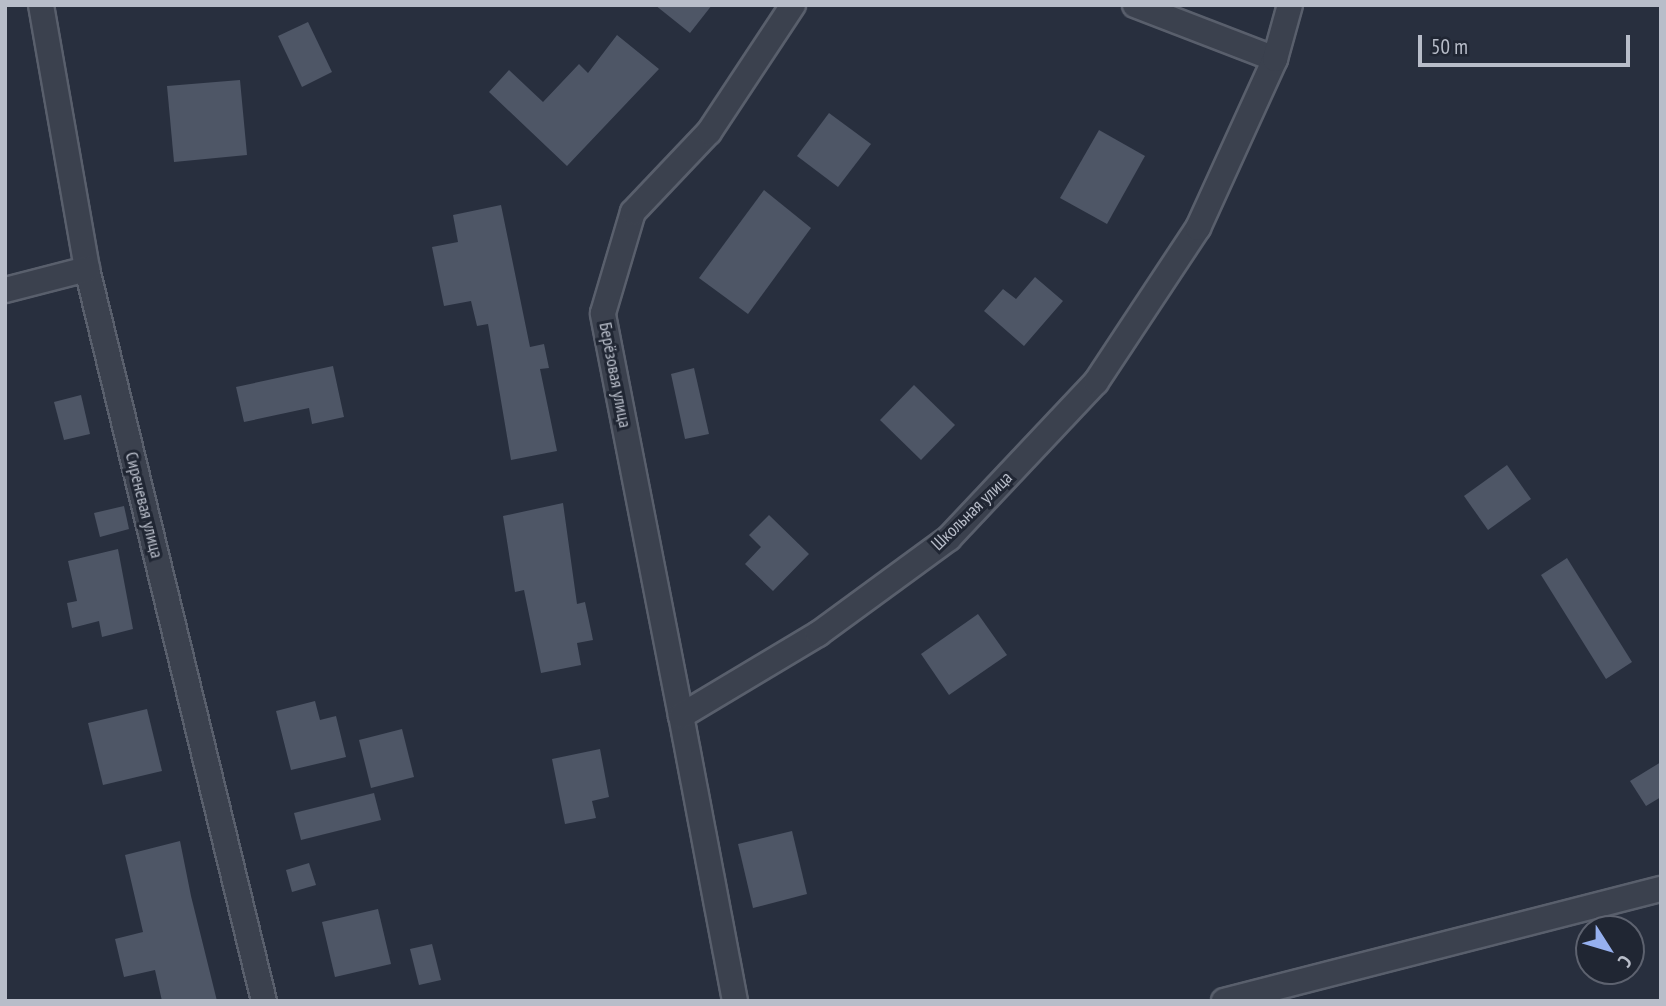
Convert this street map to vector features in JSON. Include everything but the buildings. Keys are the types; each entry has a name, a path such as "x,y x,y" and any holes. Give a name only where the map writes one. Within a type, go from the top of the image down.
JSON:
{"street":[{"name":"Сиреневая улица","path":"41,5 87,270 264,1001"},
{"name":"Берёзовая улица","path":"681,716 603,313 633,212 709,132 793,5"},
{"path":"1135,5 1275,59"},
{"name":"Школьная улица","path":"681,716 818,634 949,538 1097,382 1198,228 1275,59 1290,5"},
{"path":"5,290 87,270"},
{"path":"681,716 735,1001"},
{"path":"1224,1001 1661,889"}]}
